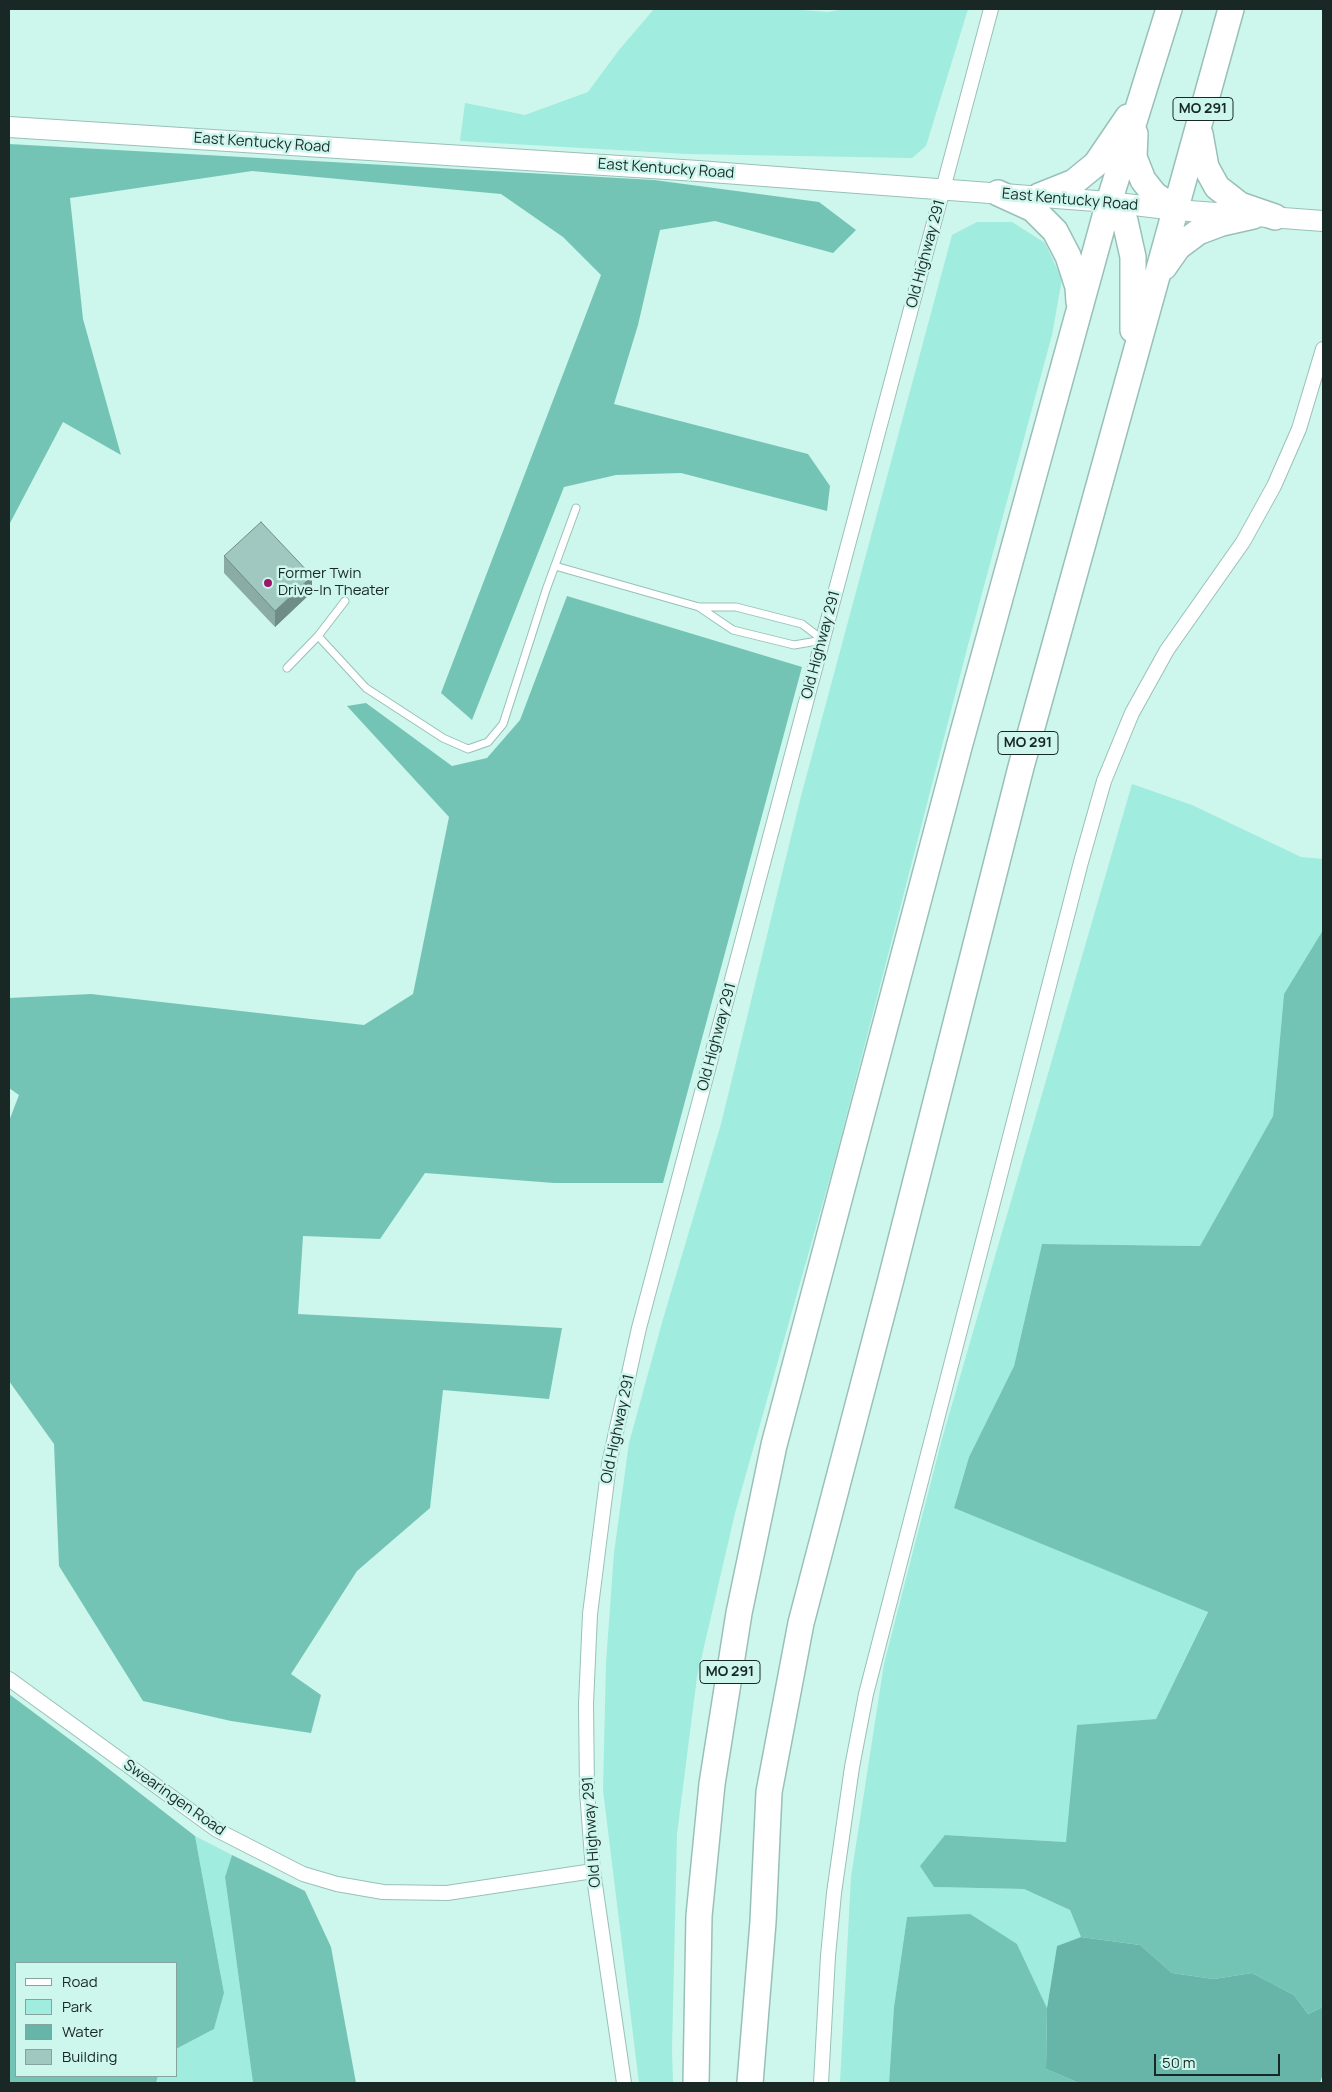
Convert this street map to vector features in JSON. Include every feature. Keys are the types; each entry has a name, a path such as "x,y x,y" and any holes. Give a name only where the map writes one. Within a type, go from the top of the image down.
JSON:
{"highway":[{"name":"MO 291","path":"696,2083 699,1916 712,1784 739,1613 774,1445 959,747 1109,202 1169,9"},
{"name":"MO 291","path":"750,2083 763,1922 769,1792 801,1623 891,1279 1021,766 1231,9"},
{"path":"1039,196 1074,182 1096,164 1139,105"},
{"path":"1139,105 1134,157 1143,180 1154,194 1176,210"},
{"path":"1199,126 1206,167 1217,187 1240,206 1264,217"},
{"path":"998,193 1033,209 1055,231 1068,256 1078,287 1080,308"},
{"path":"1109,202 1115,206 1124,221 1133,258 1132,368"},
{"path":"1157,277 1178,247 1198,232 1222,223 1264,217"}],"main road":[{"name":"East Kentucky Road","path":"9,127 698,171 1039,196 1176,210 1323,221"}],"street":[{"name":"Old Highway 291","path":"624,2083 593,1871 587,1791 586,1704 590,1614 609,1464 639,1328 991,9"},
{"path":"822,2083 828,1956 834,1893 852,1767 866,1694 897,1568 1101,790 1132,713 1166,650 1243,542 1274,486 1299,429 1323,349"},
{"name":"Swearingen Road","path":"9,1679 216,1830 304,1874 337,1884 383,1892 447,1893 593,1871"}],"lane":[{"path":"318,636 366,688 443,738 468,749 488,742 503,724 576,508"},
{"path":"555,566 699,607 736,607 802,624 823,640"},
{"path":"287,668 318,636 345,601"},
{"path":"699,607 733,630 794,645 823,640"}],"green space":[{"path":"654,9 789,9 828,12 845,9 968,9 926,146 912,158 687,154 460,141 465,103 525,115 588,92 619,50"},
{"path":"977,222 1012,222 1045,243 1062,279 1052,335 968,645 836,1156 735,1513 697,1677 677,1834 672,2049 673,2083 639,2083 603,1790 606,1663 614,1553 629,1443 663,1319 721,1124 800,800 952,235"},
{"path":"1132,784 1192,805 1301,857 1323,859 1323,930 1284,994 1273,1116 1200,1246 1042,1244 1014,1366 969,1457 954,1508 1208,1611 1156,1719 1077,1726 1067,1842 946,1835 934,1887 1024,1889 1070,1910 1081,1937 1057,1946 1047,2008 1017,1944 907,1917 894,2007 889,2083 840,2083 851,1877 884,1664 942,1439"},
{"path":"195,1836 232,1855 225,1877 253,2083 156,2083 158,2077 178,2077 178,2048 214,2029 224,1993"}],"shaded area":[{"path":"9,144 654,180 819,202 856,230 833,253 715,221 660,230 638,325 614,404 808,454 830,486 827,511 681,473 616,475 564,487 472,720 441,693 601,275 563,237 501,194 252,171 70,198 83,319 121,455 63,422 9,525"},
{"path":"567,596 802,667 663,1183 554,1183 425,1173 380,1239 303,1236 298,1314 562,1328 549,1399 443,1390 430,1508 357,1571 291,1674 321,1695 311,1733 231,1721 143,1701 59,1566 54,1444 9,1381 9,1121 19,1095 9,1088 9,998 91,994 364,1025 413,994 449,817 347,706 366,703 452,766 487,758 520,720"},
{"path":"1323,930 1323,2007 1308,2014 1294,1995 1252,1973 1214,1979 1172,1973 1140,1945 1081,1937 1070,1910 1024,1889 934,1887 920,1866 945,1835 1066,1842 1077,1725 1156,1719 1208,1612 954,1508 969,1457 1014,1366 1042,1244 1200,1246 1273,1116 1284,994"},
{"path":"9,1694 195,1836 224,1993 214,2029 178,2048 178,1962 15,1962 15,2077 158,2077 156,2083 9,2083"},
{"path":"232,1855 305,1891 331,1947 356,2083 253,2083 225,1877"},
{"path":"970,1914 1017,1944 1047,2008 1046,2069 1079,2083 889,2083 894,2007 907,1917"}],"water":[{"path":"1081,1937 1140,1945 1172,1973 1214,1979 1252,1973 1294,1995 1308,2014 1323,2007 1323,2074 1320,2083 1079,2083 1046,2069 1047,2008 1057,1946"}],"building":[{"name":"Former Twin Drive-In Theater","path":"261,522 312,576 275,611 224,556"}],"place":[{"name":"Former Twin Drive-In Theater","path":"268,583"}]}
